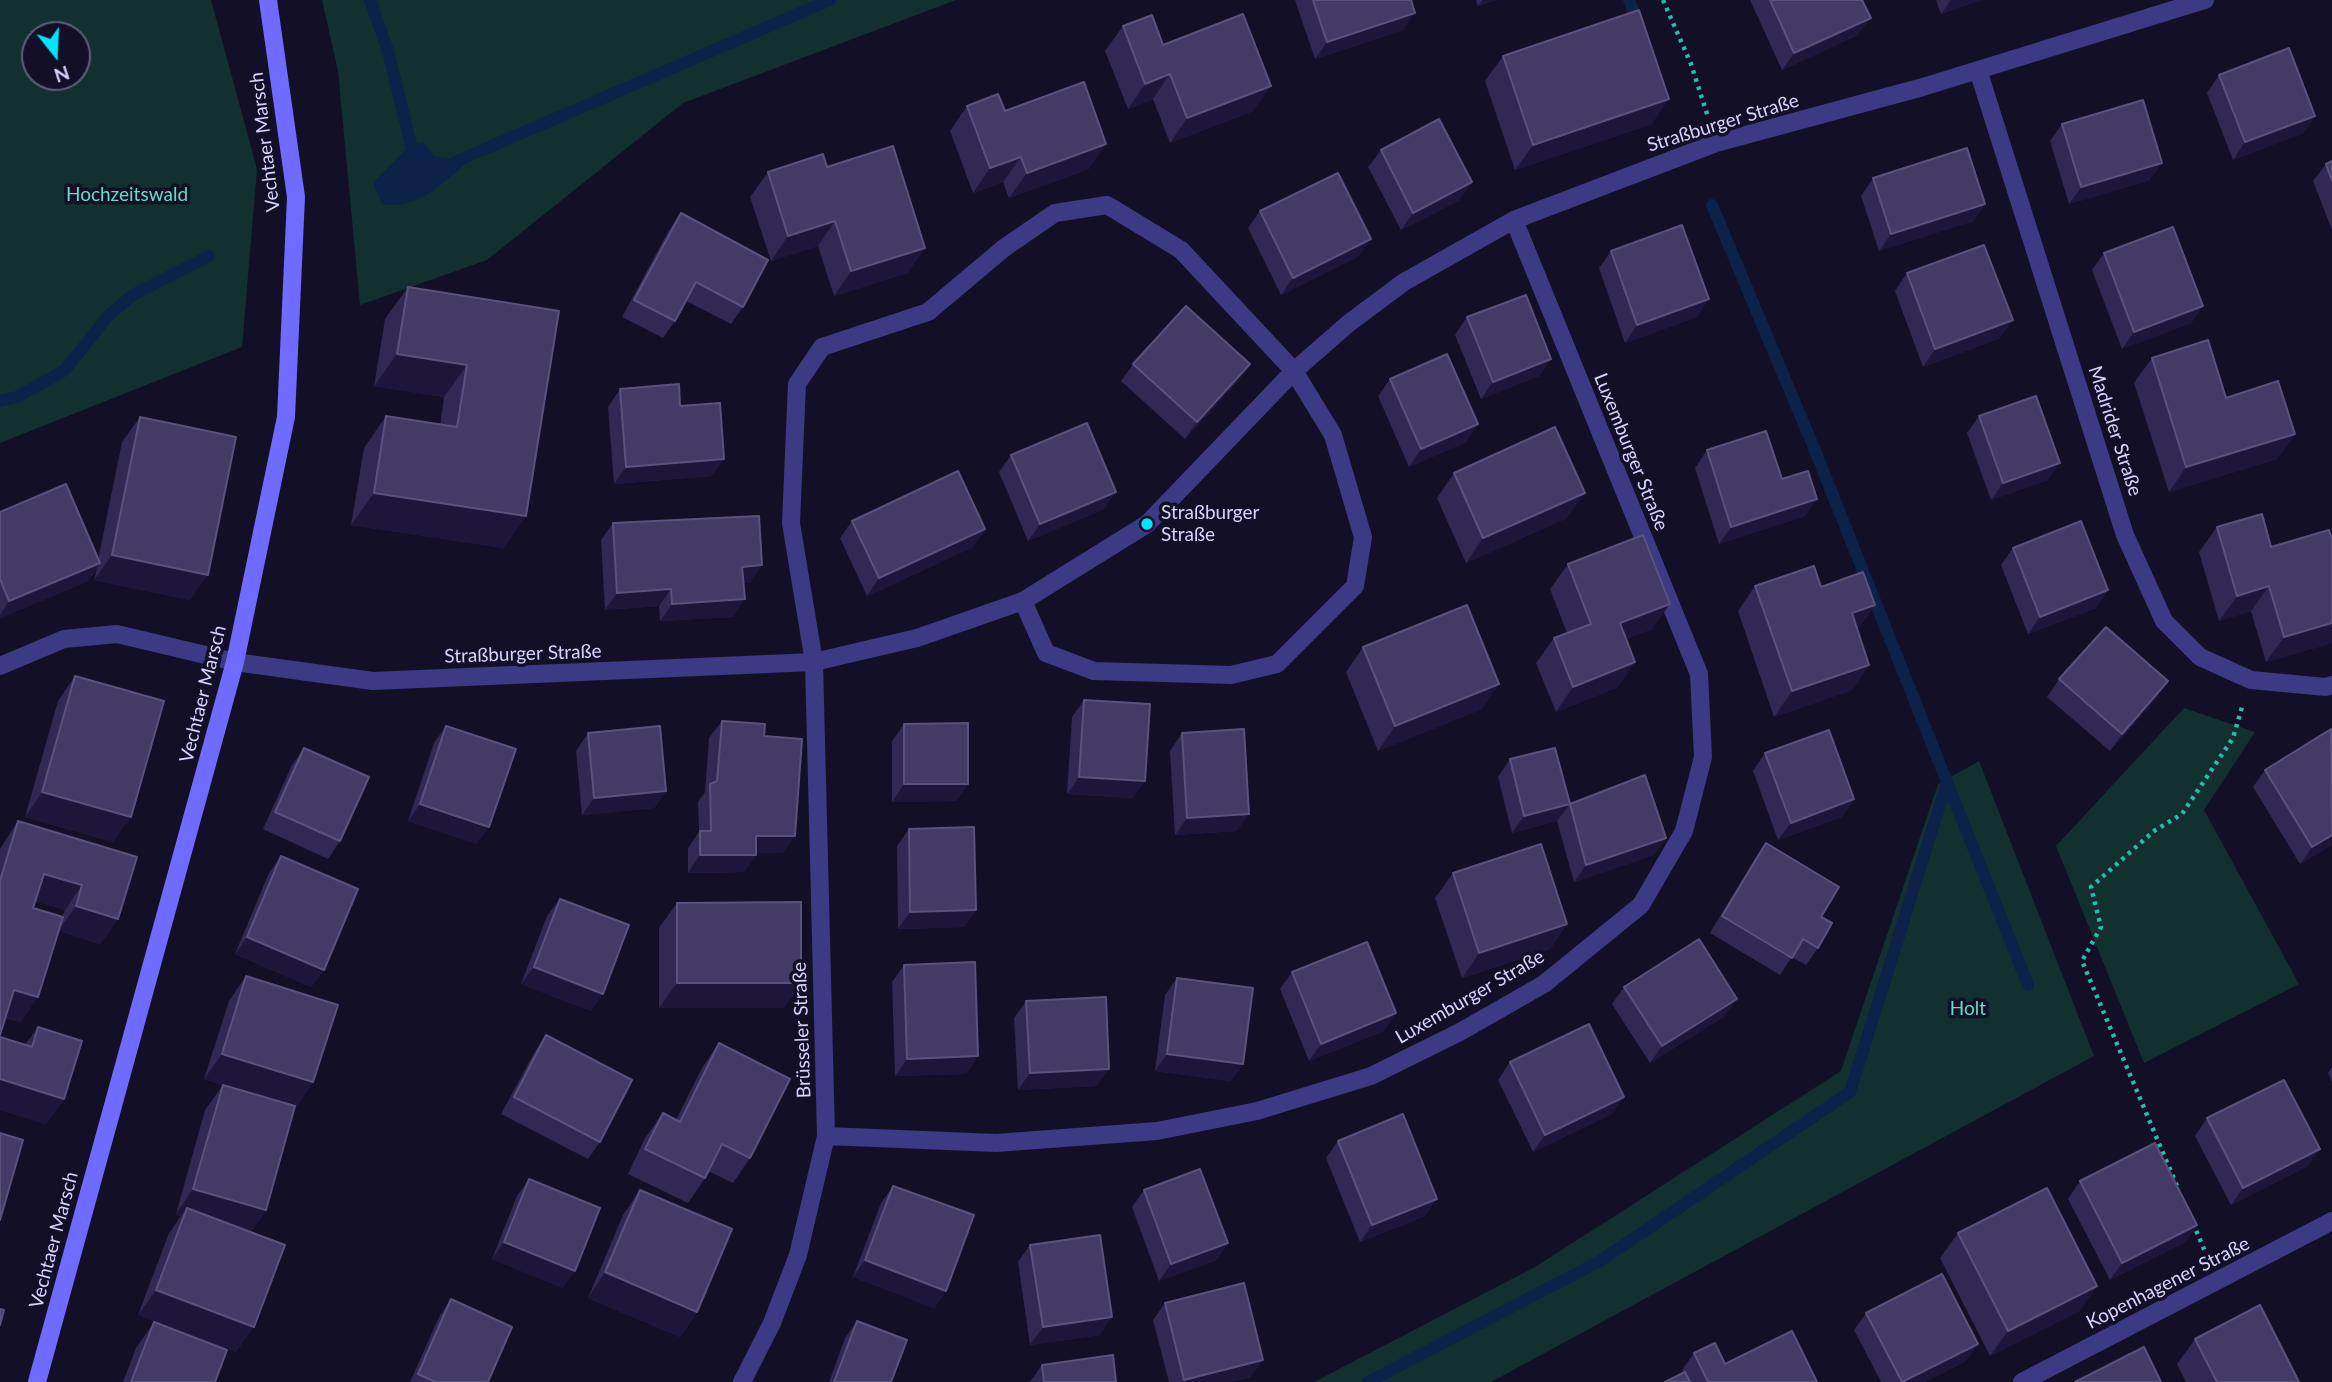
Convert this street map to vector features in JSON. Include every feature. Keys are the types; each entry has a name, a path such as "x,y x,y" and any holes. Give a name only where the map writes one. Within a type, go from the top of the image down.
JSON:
{"street":[{"name":"Vechtaer Marsch","path":"37,1382 235,662 286,417 296,197 268,0"},
{"name":"Straßburger Straße","path":"0,666 64,639 117,634 235,662 373,681 814,662 917,638 1023,601 1147,524 1294,371 1349,323 1404,282 1514,220 1716,143 1923,87 2205,0"},
{"name":"Madrider Straße","path":"1978,70 2125,535 2164,621 2200,657 2252,680 2326,687 2332,685"},
{"path":"814,662 791,523 797,384 822,347 928,312 1004,248 1055,213 1107,205 1181,250 1294,371 1333,435 1363,537 1355,586 1277,664 1231,675 1094,671 1046,653 1023,601"},
{"name":"Luxemburger Straße","path":"826,1136 996,1143 1157,1131 1257,1111 1371,1076 1460,1032 1544,984 1641,905 1684,831 1703,757 1699,674 1514,220"},
{"name":"Brüsseler Straße","path":"743,1382 772,1323 798,1255 826,1136 814,662"},
{"name":"Kopenhagener Straße","path":"2022,1382 2332,1221"}],"path":[{"path":"1663,0 1691,64 1716,143"},
{"path":"2179,1191 2082,961 2101,927 2091,887 2154,831 2182,814 2233,738 2252,680"},
{"path":"2190,1216 2217,1281"}],"green space":[{"name":"Hochzeitswald","path":"0,0 211,0 257,169 242,347 0,443"},
{"path":"322,0 956,0 683,103 487,260 360,305 338,71"},
{"path":"2184,708 2255,732 2204,810 2299,984 2144,1063 2056,846"},
{"name":"Holt","path":"1979,761 2094,1056 1491,1382 1314,1382 1535,1267 1841,1071 1938,784"}],"water":[{"path":"424,142 434,156 453,159 473,154 472,158 442,184 420,198 396,205 382,204 373,183 409,146"}],"building":[{"path":"1313,0 1411,0 1415,13 1327,42"},
{"path":"1770,0 1862,0 1871,18 1794,53"},
{"path":"1639,10 1669,99 1533,145 1503,56"},
{"path":"1243,14 1271,86 1187,118 1170,74 1145,84 1123,26 1152,15 1163,45"},
{"path":"2289,48 2315,116 2245,142 2219,75"},
{"path":"1084,82 1106,144 1027,173 1021,157 990,168 967,106 998,94 1005,111"},
{"path":"2143,100 2162,163 2081,187 2062,124"},
{"path":"1439,119 1472,182 1413,213 1381,150"},
{"path":"893,146 925,248 851,271 835,221 788,236 768,172 823,154 827,167"},
{"path":"1967,148 1985,204 1891,234 1873,178"},
{"path":"2332,161 2332,181 2326,164"},
{"path":"1338,173 1371,239 1293,278 1260,211"},
{"path":"681,213 768,260 743,307 696,282 675,321 634,300"},
{"path":"1682,225 1709,299 1637,325 1611,251"},
{"path":"2173,227 2203,306 2134,332 2104,253"},
{"path":"1984,245 2013,320 1935,349 1907,273"},
{"path":"408,287 559,311 526,516 374,493 386,416 457,427 467,365 397,354"},
{"path":"1526,295 1551,359 1493,382 1467,317"},
{"path":"1186,306 1250,364 1197,422 1133,364"},
{"path":"2208,340 2226,398 2278,381 2295,434 2186,467 2152,358"},
{"path":"1447,354 1478,424 1421,449 1390,379"},
{"path":"679,384 680,406 720,403 724,459 626,467 620,389"},
{"path":"2036,396 2060,463 2003,483 1979,416"},
{"path":"140,417 236,437 208,575 112,555"},
{"path":"1087,423 1116,492 1040,524 1011,455"},
{"path":"1555,427 1585,493 1483,538 1454,473"},
{"path":"1766,431 1782,479 1808,471 1817,499 1731,527 1707,450"},
{"path":"958,471 985,529 879,578 852,521"},
{"path":"66,484 100,563 9,601 0,579 0,512"},
{"path":"2262,514 2271,547 2329,530 2332,539 2332,623 2284,637 2269,586 2237,596 2217,527"},
{"path":"759,516 762,565 742,567 745,599 672,604 671,589 617,593 613,523"},
{"path":"2081,521 2108,590 2040,617 2013,548"},
{"path":"1643,535 1670,604 1620,623 1635,662 1573,687 1554,638 1591,624 1568,564"},
{"path":"1814,566 1821,587 1863,572 1875,605 1852,613 1869,665 1792,691 1755,586"},
{"path":"1467,605 1499,684 1395,726 1363,647"},
{"path":"2106,627 2168,681 2122,734 2059,679"},
{"path":"75,676 164,701 131,817 42,792"},
{"path":"1084,700 1150,704 1145,781 1079,777"},
{"path":"722,721 765,724 764,736 802,739 795,836 756,836 756,855 700,855 700,831 711,831 710,784 717,781"},
{"path":"968,723 968,784 904,784 904,724"},
{"path":"446,726 516,749 489,827 420,804"},
{"path":"660,726 666,791 594,798 588,733"},
{"path":"1244,729 1249,814 1187,818 1182,733"},
{"path":"2331,729 2332,835 2312,847 2265,770"},
{"path":"1829,730 1854,799 1791,823 1765,753"},
{"path":"304,748 369,777 340,841 275,812"},
{"path":"1555,748 1570,804 1524,816 1510,759"},
{"path":"1645,775 1666,838 1586,865 1570,804"},
{"path":"18,821 137,857 118,919 76,906 82,885 44,874 33,908 63,917 38,997 14,990 0,1035 0,881"},
{"path":"974,827 976,910 910,912 909,829"},
{"path":"1766,843 1839,887 1821,917 1832,923 1818,948 1803,939 1792,958 1722,916"},
{"path":"1541,844 1567,924 1479,953 1453,873"},
{"path":"281,856 358,889 324,970 247,937"},
{"path":"560,899 629,925 603,994 534,967"},
{"path":"801,902 801,983 677,983 677,903"},
{"path":"1699,939 1737,999 1662,1046 1624,987"},
{"path":"1367,942 1396,1013 1321,1044 1292,972"},
{"path":"975,962 978,1056 907,1059 904,965"},
{"path":"246,976 338,1005 313,1082 222,1054"},
{"path":"1177,978 1253,988 1243,1064 1167,1054"},
{"path":"1106,997 1109,1069 1030,1073 1026,1001"},
{"path":"1589,1024 1624,1097 1545,1135 1510,1062"},
{"path":"38,1027 82,1041 64,1099 0,1079 0,1037 32,1047"},
{"path":"546,1035 632,1080 600,1142 514,1097"},
{"path":"719,1043 790,1079 750,1158 722,1144 705,1178 645,1149 663,1113 680,1122"},
{"path":"2284,1080 2320,1149 2243,1188 2207,1118"},
{"path":"223,1085 295,1106 266,1210 193,1189"},
{"path":"1403,1114 1437,1199 1372,1225 1338,1141"},
{"path":"0,1133 23,1140 0,1220"},
{"path":"2155,1143 2197,1225 2122,1263 2080,1181"},
{"path":"1200,1169 1228,1243 1171,1264 1144,1190"},
{"path":"529,1179 600,1208 575,1271 504,1242"},
{"path":"893,1186 974,1215 946,1291 865,1260"},
{"path":"2047,1188 2097,1286 2008,1331 1958,1233"},
{"path":"640,1190 732,1229 697,1312 605,1272"},
{"path":"187,1208 285,1245 254,1327 156,1290"},
{"path":"1100,1235 1112,1317 1043,1327 1030,1245"},
{"path":"1942,1274 1978,1344 1902,1382 1866,1313"},
{"path":"1244,1283 1263,1360 1184,1380 1165,1303"},
{"path":"451,1299 512,1327 488,1382 435,1382 418,1374"},
{"path":"2260,1305 2299,1382 2217,1382 2195,1339"},
{"path":"0,1309 4,1310 0,1325"},
{"path":"857,1321 907,1340 891,1382 834,1382"},
{"path":"154,1322 227,1350 215,1382 131,1382"},
{"path":"1792,1331 1817,1382 1708,1382 1694,1353 1715,1343 1725,1364"},
{"path":"2144,1347 2161,1382 2075,1382"},
{"path":"1113,1355 1116,1382 1044,1382 1042,1365"},
{"path":"1685,1372 1690,1382 1665,1382"}],"waterway":[{"path":"370,0 388,51 415,161"},
{"path":"457,161 830,0"},
{"path":"1629,0 1639,27"},
{"path":"1368,1382 1600,1261 1850,1092 1947,782 1814,448 1712,205"},
{"path":"0,401 17,397 65,370 108,316 133,295 209,256"},
{"path":"1947,782 2028,985"}],"place":[{"name":"Straßburger Straße","path":"1147,524"}]}
